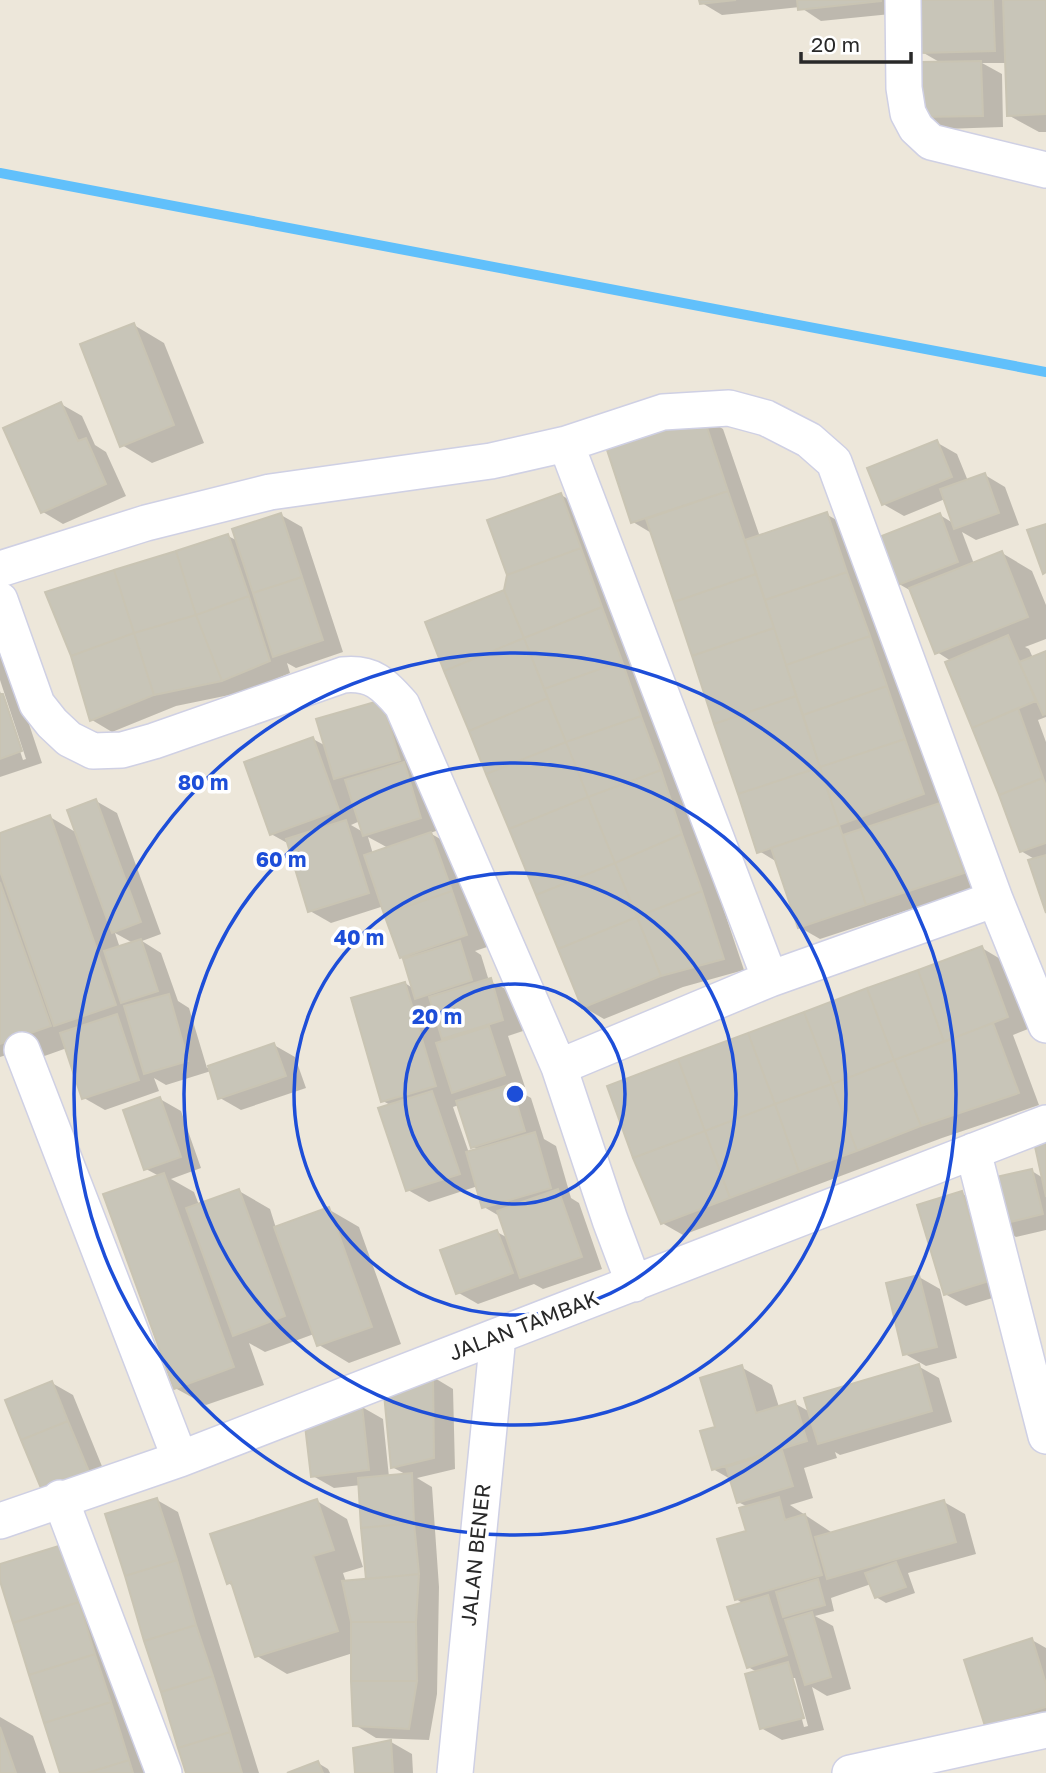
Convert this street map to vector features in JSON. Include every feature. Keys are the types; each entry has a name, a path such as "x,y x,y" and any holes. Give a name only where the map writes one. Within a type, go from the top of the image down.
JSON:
{"street":[{"path":"903,0 904,88 908,113 916,128 931,142 1046,170"},
{"path":"0,569 146,523 270,492 491,461 566,444 663,412 729,408 766,418 809,440 834,462 995,899 1046,1025"},
{"path":"566,444 770,979"},
{"path":"0,600 37,704 51,723 69,739 93,751 122,750 155,741 343,676 360,674 388,689 402,705 559,1067 634,1284"},
{"path":"559,1067 770,979 995,899"},
{"path":"22,1050 180,1459"},
{"name":"JALAN TAMBAK","path":"0,1521 180,1459 1046,1123"},
{"path":"973,1151 1046,1436"},
{"name":"JALAN BENER","path":"455,1773 498,1336"},
{"path":"61,1499 164,1773"},
{"path":"850,1773 1046,1730"}],"building":[{"path":"699,0 736,0 700,4"},
{"path":"797,0 881,0 881,1 798,10"},
{"path":"919,0 993,0 995,51 920,53"},
{"path":"1003,0 1046,0 1046,114 1007,116"},
{"path":"981,61 983,116 921,117 920,62"},
{"path":"134,323 174,425 120,447 80,344"},
{"path":"61,402 78,441 86,438 106,484 41,513 3,428"},
{"path":"703,415 728,491 631,523 606,447"},
{"path":"937,440 952,477 882,505 867,468"},
{"path":"985,473 999,513 954,529 940,489"},
{"path":"728,491 756,574 674,602 646,519"},
{"path":"561,493 581,548 507,575 487,520"},
{"path":"827,512 847,572 765,600 745,540"},
{"path":"281,513 302,577 253,593 232,529"},
{"path":"940,513 958,562 898,585 879,537"},
{"path":"1046,524 1046,572 1043,574 1027,530"},
{"path":"228,534 249,596 196,615 176,551"},
{"path":"581,548 602,607 524,638 504,590 507,575"},
{"path":"176,551 196,615 134,633 114,570"},
{"path":"1002,551 1028,617 935,654 909,588"},
{"path":"114,570 134,633 71,656 45,592"},
{"path":"847,572 870,636 786,665 765,600"},
{"path":"756,574 774,628 692,656 674,602"},
{"path":"302,577 323,640 273,657 253,593"},
{"path":"504,590 524,638 444,671 425,622"},
{"path":"249,596 270,661 222,681 196,615"},
{"path":"602,607 622,661 544,689 524,638"},
{"path":"196,615 222,681 154,695 134,633"},
{"path":"774,628 796,696 714,724 692,656"},
{"path":"134,633 154,695 90,721 71,656"},
{"path":"1008,635 1036,701 972,728 945,662"},
{"path":"870,636 887,686 803,715 786,665"},
{"path":"524,638 548,698 469,731 444,671"},
{"path":"1046,651 1046,714 1043,715 1019,662"},
{"path":"622,661 641,716 566,742 544,689"},
{"path":"887,686 905,739 820,767 803,715"},
{"path":"0,694 3,694 22,751 0,759"},
{"path":"796,696 820,767 738,794 714,724"},
{"path":"548,698 566,742 486,774 469,731"},
{"path":"382,700 400,760 334,779 316,719"},
{"path":"1018,708 1043,778 999,795 972,728"},
{"path":"641,716 661,770 588,797 566,742"},
{"path":"313,737 339,810 270,835 244,762"},
{"path":"905,739 924,794 839,825 820,767"},
{"path":"566,742 588,797 509,829 486,774"},
{"path":"404,762 421,818 363,836 345,780"},
{"path":"820,767 839,825 757,853 738,794"},
{"path":"661,770 682,834 615,863 588,797"},
{"path":"1043,778 1046,786 1046,843 1020,852 999,795"},
{"path":"588,797 615,863 536,895 509,829"},
{"path":"96,799 141,922 112,933 67,810"},
{"path":"940,803 964,873 866,905 843,835"},
{"path":"50,815 116,1005 54,1026 0,871 0,833"},
{"path":"346,820 369,893 308,912 286,839"},
{"path":"839,825 866,905 798,928 771,848"},
{"path":"431,832 452,891 384,914 364,855"},
{"path":"682,834 702,891 637,917 615,863"},
{"path":"1046,855 1046,913 1028,860"},
{"path":"615,863 637,917 558,949 536,895"},
{"path":"0,882 51,1026 0,1044"},
{"path":"452,891 467,935 400,958 384,914"},
{"path":"702,891 724,959 661,976 637,917"},
{"path":"637,917 661,976 582,1008 558,949"},
{"path":"141,939 158,991 121,1003 104,951"},
{"path":"460,941 472,980 415,999 403,959"},
{"path":"982,946 1008,1017 944,1042 918,970"},
{"path":"918,970 944,1042 894,1060 867,988"},
{"path":"491,978 503,1020 442,1039 429,997"},
{"path":"405,982 436,1086 381,1102 351,998"},
{"path":"867,988 894,1060 832,1084 804,1012"},
{"path":"169,994 188,1061 144,1074 124,1006"},
{"path":"804,1012 832,1084 775,1104 748,1033"},
{"path":"117,1014 139,1080 82,1099 60,1033"},
{"path":"993,1023 1019,1093 921,1126 894,1060"},
{"path":"489,1026 505,1075 452,1093 436,1043"},
{"path":"748,1033 775,1104 705,1131 678,1059"},
{"path":"274,1043 286,1076 218,1099 208,1066"},
{"path":"678,1059 705,1131 633,1158 607,1086"},
{"path":"894,1060 921,1126 857,1151 832,1084"},
{"path":"511,1084 525,1131 471,1148 456,1101"},
{"path":"832,1084 857,1151 799,1172 775,1104"},
{"path":"432,1091 460,1174 406,1191 378,1108"},
{"path":"160,1097 181,1157 144,1170 123,1110"},
{"path":"775,1104 799,1172 730,1198 705,1131"},
{"path":"705,1131 730,1198 661,1224 633,1158"},
{"path":"535,1132 551,1188 482,1208 466,1152"},
{"path":"1046,1139 1046,1197 1034,1142"},
{"path":"1032,1169 1043,1214 994,1226 983,1180"},
{"path":"164,1173 234,1367 174,1389 103,1194"},
{"path":"239,1189 285,1316 233,1336 186,1208"},
{"path":"558,1189 582,1257 520,1278 497,1211"},
{"path":"962,1191 989,1281 944,1295 917,1205"},
{"path":"329,1207 372,1327 317,1346 274,1227"},
{"path":"497,1230 513,1273 456,1294 440,1250"},
{"path":"919,1275 937,1347 903,1355 886,1283"},
{"path":"919,1364 932,1411 818,1444 804,1398"},
{"path":"742,1365 756,1413 795,1401 807,1441 712,1470 700,1431 715,1427 700,1378"},
{"path":"433,1375 434,1458 391,1468 384,1394"},
{"path":"52,1381 68,1421 21,1440 5,1400"},
{"path":"362,1405 369,1470 311,1477 304,1417"},
{"path":"68,1421 90,1474 43,1493 21,1440"},
{"path":"782,1450 793,1486 737,1503 726,1467"},
{"path":"412,1473 414,1523 361,1528 358,1478"},
{"path":"779,1497 785,1520 805,1514 822,1575 735,1600 717,1539 746,1531 739,1508"},
{"path":"157,1498 177,1560 125,1576 105,1514"},
{"path":"317,1499 334,1550 313,1556 338,1631 255,1657 231,1582 227,1584 210,1534"},
{"path":"944,1500 956,1542 827,1579 815,1537"},
{"path":"414,1523 419,1574 366,1579 361,1528"},
{"path":"62,1545 79,1602 13,1623 0,1581 0,1564"},
{"path":"177,1560 196,1625 144,1641 125,1576"},
{"path":"896,1562 906,1587 875,1598 865,1573"},
{"path":"419,1574 416,1622 351,1622 342,1581"},
{"path":"818,1579 825,1605 783,1617 776,1592"},
{"path":"768,1595 787,1655 747,1668 727,1607"},
{"path":"79,1602 95,1654 29,1675 13,1623"},
{"path":"812,1612 831,1677 805,1685 785,1620"},
{"path":"351,1622 416,1622 417,1681 351,1681"},
{"path":"196,1625 213,1676 161,1692 144,1641"},
{"path":"1032,1638 1046,1684 1046,1707 985,1726 964,1660"},
{"path":"95,1654 111,1702 44,1723 29,1675"},
{"path":"788,1662 804,1718 760,1729 745,1674"},
{"path":"213,1676 230,1732 178,1748 161,1692"},
{"path":"351,1681 417,1681 409,1729 353,1726"},
{"path":"111,1702 129,1760 87,1773 60,1773 44,1723"},
{"path":"0,1727 16,1773 0,1773"},
{"path":"230,1732 242,1773 186,1773 178,1748"},
{"path":"391,1740 393,1773 355,1773 353,1748"},
{"path":"129,1760 133,1773 87,1773"},
{"path":"318,1761 323,1773 287,1773"}],"waterway":[{"path":"0,173 1046,372"}]}
